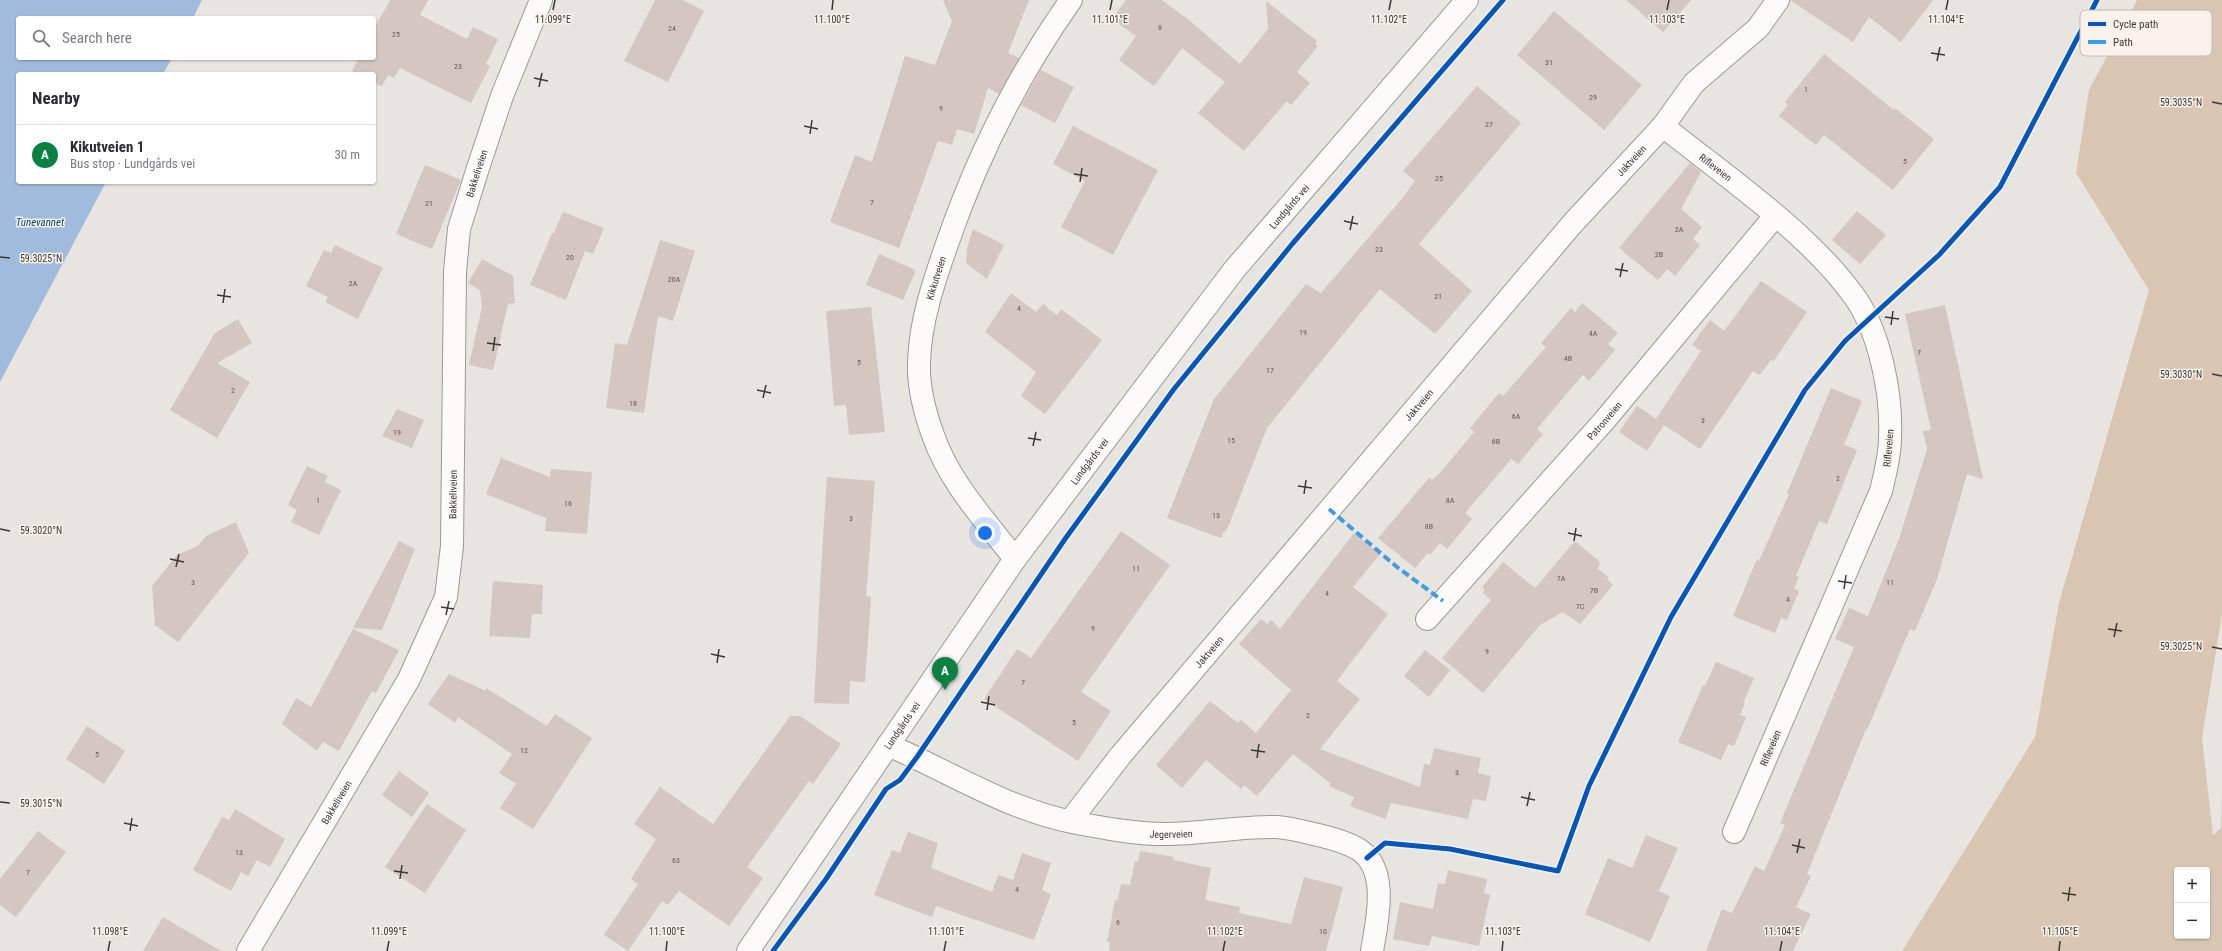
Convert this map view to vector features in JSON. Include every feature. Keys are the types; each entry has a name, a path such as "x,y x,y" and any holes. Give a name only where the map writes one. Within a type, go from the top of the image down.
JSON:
{"street":[{"name":"Bakkeliveien","path":"248,951 409,679 446,597 452,546 455,272 459,229 502,96 541,0"},
{"name":"Kikkutveien","path":"1015,559 952,478 933,435 921,387 919,363 921,338 938,271 973,174 1022,77 1071,0"},
{"name":"Lundgårds vei","path":"748,951 1015,559 1234,270 1467,0"},
{"name":"Jaktveien","path":"1070,821 1121,755 1573,223 1663,126 1694,83 1758,28 1778,0"},
{"name":"Rifleveien","path":"1663,126 1807,243 1839,278 1854,297 1864,314 1882,361 1889,401 1890,439 1881,492 1734,832"},
{"name":"Patronveien","path":"1427,619 1604,421 1775,216"},
{"name":"Jegerveien","path":"888,745 1004,799 1070,821 1135,832 1165,834 1276,827 1308,832 1359,849 1367,858 1378,884 1376,929 1372,951"}],"shaded area":[{"path":"2137,0 2222,0 2222,614 2202,738 2213,835 2221,828 2222,784 2222,951 1902,951 2035,737 2059,603 2149,290 2076,173 2089,90 2107,56 2212,56 2212,10 2132,10"}],"water":[{"name":"Tunevannet","path":"0,0 202,0 194,16 16,16 16,60 171,60 164,72 16,72 16,184 105,184 0,382"}],"building":[{"path":"390,0 428,0 420,15 467,39 473,27 498,39 486,64 490,66 471,103 400,68 394,78 388,75 382,86 376,84 376,72 352,71 358,60 376,60 376,25"},
{"path":"655,0 683,0 704,11 668,82 624,61"},
{"path":"943,0 1029,0 1008,53 1019,58 999,94 988,88 974,134 957,129 952,145 938,141 899,248 830,222 855,155 872,162 905,56 935,65 952,21"},
{"path":"1126,0 1162,0 1189,20 1240,64 1268,29 1266,1 1317,41 1315,44 1318,46 1297,72 1310,83 1291,105 1287,101 1244,151 1198,113 1225,82 1182,48 1154,86 1119,60 1136,36 1112,19"},
{"path":"1626,0 1691,0 1663,32"},
{"path":"1790,0 1933,0 1901,42 1869,17 1853,42"},
{"path":"1554,11 1642,85 1604,130 1517,55"},
{"path":"1824,54 1894,110 1895,108 1934,139 1893,190 1824,135 1816,145 1779,116 1788,105 1785,102"},
{"path":"1041,70 1074,87 1055,123 1021,105"},
{"path":"1477,86 1521,123 1419,244 1472,291 1435,334 1380,289 1267,428 1226,532 1224,531 1221,538 1167,518 1214,399 1306,284 1321,293 1400,201 1415,181 1403,171"},
{"path":"1073,126 1158,170 1113,255 1061,227 1085,181 1053,164"},
{"path":"1690,163 1701,172 1681,209 1702,227 1693,239 1700,245 1675,276 1667,269 1658,280 1619,248"},
{"path":"425,165 461,180 432,249 396,234"},
{"path":"1857,211 1886,235 1860,264 1832,240"},
{"path":"563,212 604,228 593,254 585,251 566,300 530,285 552,233 554,233"},
{"path":"973,229 1004,245 987,279 966,263 967,248"},
{"path":"660,240 695,251 673,321 658,316 644,413 606,408 615,343 627,345"},
{"path":"335,245 383,268 358,319 325,302 328,297 306,286 324,250 331,253"},
{"path":"879,254 916,270 903,300 866,285"},
{"path":"482,259 513,276 515,303 508,304 493,370 469,365 482,307 480,290 468,283"},
{"path":"1761,281 1807,312 1773,362 1771,360 1760,375 1753,371 1700,449 1664,425 1647,451 1619,432 1637,406 1656,419 1701,351 1692,345 1710,320 1724,331"},
{"path":"1011,293 1036,312 1043,304 1057,315 1061,309 1102,340 1045,414 1021,396 1036,372 985,332"},
{"path":"1582,303 1618,333 1608,344 1615,350 1589,381 1583,375 1537,429 1543,434 1518,464 1511,459 1465,513 1472,519 1447,549 1440,543 1430,555 1428,553 1415,568 1378,538 1429,478 1432,480 1440,473 1474,432 1470,428 1499,393 1503,396 1546,347 1541,343 1571,308 1575,312"},
{"path":"1945,305 1983,479 1967,474 1937,579 1915,631 1910,629 1867,730 1866,729 1807,874 1811,876 1796,907 1811,914 1793,951 1706,951 1722,909 1732,913 1755,866 1764,871 1785,825 1780,823 1854,647 1835,639 1849,608 1868,616 1899,539 1927,449 1923,431 1931,430 1905,314"},
{"path":"871,307 885,432 849,435 846,405 834,406 826,311"},
{"path":"238,319 252,343 217,363 250,382 217,438 170,410 215,333"},
{"path":"1831,388 1862,401 1844,445 1857,450 1827,524 1819,521 1796,576 1799,577 1794,588 1799,591 1787,620 1781,618 1775,633 1733,616 1757,559 1759,561 1789,494 1787,493"},
{"path":"397,409 424,420 412,448 382,436"},
{"path":"501,458 550,477 551,469 592,472 587,534 545,531 546,518 486,494"},
{"path":"307,466 328,476 325,482 341,490 319,535 291,522 297,510 288,505"},
{"path":"827,477 875,481 866,596 871,597 865,682 850,681 849,704 814,703"},
{"path":"236,522 249,553 178,642 155,625 152,586 177,555 198,546 206,536"},
{"path":"1121,531 1170,565 1081,692 1111,711 1078,761 984,699 1017,649 1031,658"},
{"path":"1354,533 1380,554 1353,587 1388,614 1337,681 1360,699 1320,749 1420,787 1424,764 1430,765 1434,748 1481,758 1478,773 1491,776 1486,801 1473,799 1468,819 1391,803 1385,819 1350,806 1354,797 1329,786 1330,783 1293,754 1257,796 1244,785 1241,789 1206,760 1182,788 1156,765 1210,701 1238,723 1241,720 1256,733 1291,690 1239,644 1261,619 1267,624 1271,620 1280,629"},
{"path":"399,541 415,549 382,630 353,628"},
{"path":"1575,541 1600,562 1598,569 1609,577 1607,579 1613,585 1580,624 1563,612 1540,625 1483,693 1442,658 1491,600 1483,593 1485,590 1482,587 1503,562 1535,588"},
{"path":"493,581 543,585 542,614 532,614 530,638 489,636"},
{"path":"353,629 399,650 376,693 372,691 339,751 323,742 317,751 282,724 296,698 311,707"},
{"path":"1425,650 1450,670 1429,697 1404,676"},
{"path":"1716,662 1754,678 1743,703 1745,703 1740,715 1746,717 1734,746 1728,744 1721,760 1678,742 1703,685 1705,686"},
{"path":"449,674 486,691 486,688 547,726 555,714 592,738 533,829 500,808 516,784 499,773 512,754 458,717 455,723 428,704"},
{"path":"790,716 800,716 841,744 813,784 809,781 747,867 763,878 729,926 679,891 668,905 662,901 628,951 604,935 638,884 631,879 656,839 634,824 660,787 713,824"},
{"path":"87,726 125,751 104,784 66,759"},
{"path":"399,771 429,793 412,817 382,795"},
{"path":"427,804 466,830 425,893 385,867"},
{"path":"235,809 285,839 270,867 257,860 248,876 241,872 231,891 193,870 222,817 229,820"},
{"path":"38,831 66,852 16,917 0,905 0,879"},
{"path":"908,832 938,843 931,868 992,892 998,875 1013,880 1022,853 1051,863 1042,890 1051,894 1034,940 936,906 932,917 874,895 892,850 900,853"},
{"path":"1646,835 1678,848 1659,891 1670,896 1650,942 1585,914 1608,858 1632,868"},
{"path":"1140,851 1174,857 1173,860 1211,868 1205,900 1240,907 1239,913 1291,924 1304,877 1343,887 1326,951 1109,951 1110,942 1107,942 1115,900 1118,900 1121,884 1130,885 1135,861 1138,862"},
{"path":"1448,870 1487,879 1484,893 1490,895 1479,946 1432,936 1429,946 1393,939 1400,902 1433,909 1438,883 1445,884"},
{"path":"163,917 221,951 143,951"}],"marked path":[{"path":"1329,509 1397,567 1443,601"}],"cycle path":[{"path":"773,951 826,879 886,789 900,780 917,757 1065,539 1174,389 1293,243 1503,0"},
{"path":"2092,10 2097,0"},
{"path":"1367,858 1385,843 1450,849 1558,871 1589,786 1671,617 1805,390 1845,341 1939,255 2000,187 2080,33"}],"place":[{"name":"Kikutveien 1","path":"945,690"}]}
